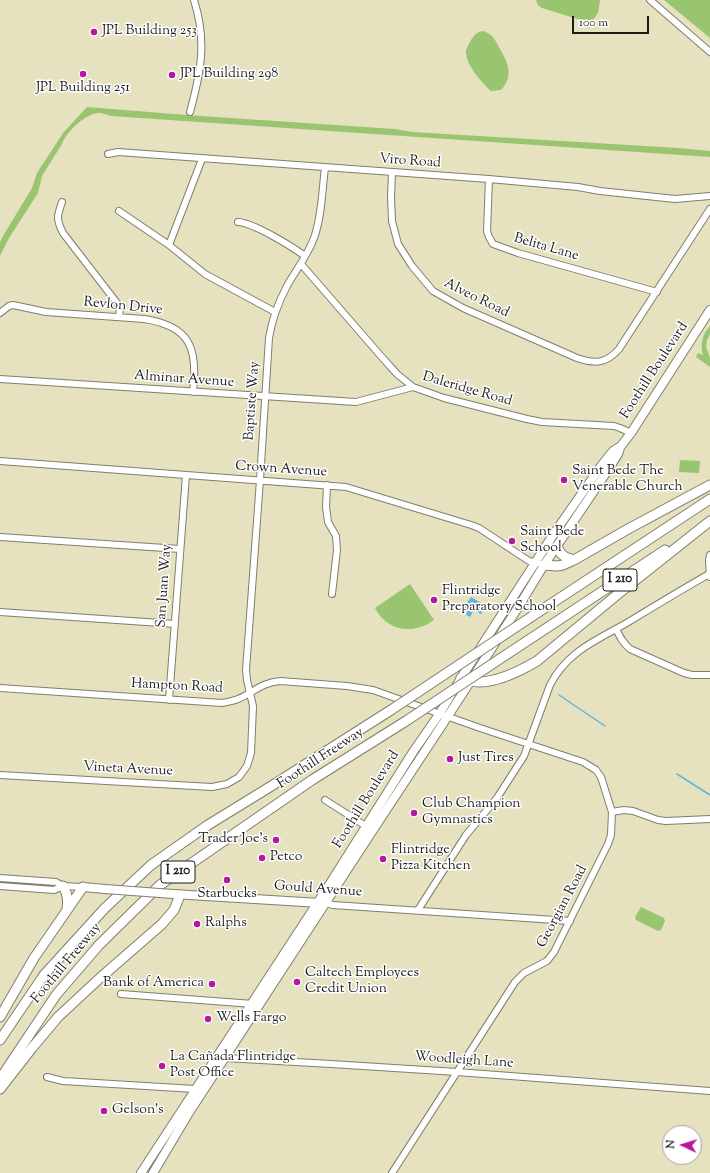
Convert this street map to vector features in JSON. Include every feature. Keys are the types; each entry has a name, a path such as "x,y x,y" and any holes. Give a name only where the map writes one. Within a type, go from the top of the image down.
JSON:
{"highway":[{"path":"539,564 557,566 574,560 710,485"},
{"name":"Foothill Freeway","path":"0,1040 44,975 105,908 151,865 208,825 391,710 710,499"},
{"path":"460,678 483,682 500,678 523,669 537,661 710,521"},
{"name":"Foothill Freeway","path":"0,1079 56,996 99,945 160,885 312,780 406,721 710,521"},
{"path":"557,546 559,552 563,556 574,560"},
{"path":"63,886 68,900 66,911"},
{"path":"0,1017 34,958 83,887"},
{"path":"0,1089 58,1017 162,924 174,910 176,894"}],"main road":[{"name":"Foothill Boulevard","path":"142,1173 199,1091 225,1058 326,903 413,752 440,713 460,678 539,564 557,546 608,470 621,446 710,310"},
{"name":"Foothill Boulevard","path":"153,1173 190,1111 217,1056 250,1004 316,903 471,681 519,606 554,532 613,451 621,446"},
{"name":"Gould Avenue","path":"83,887 326,903"}],"street":[{"path":"190,112 200,73 201,57 200,21 194,0"},
{"path":"650,0 710,52"},
{"name":"Viro Road","path":"108,154 118,152 489,179 578,187 608,192 675,199 710,196"},
{"path":"169,245 202,159"},
{"name":"Baptiste Way","path":"247,766 251,753 253,706 246,670 269,338 275,312 315,236 318,224 325,168"},
{"name":"Alveo Road","path":"392,173 392,221 398,244 412,266 433,291 462,308 577,358 594,362 608,359 614,355 657,292"},
{"name":"Belita Lane","path":"489,179 487,231 488,238 493,244 518,253 657,292"},
{"path":"62,202 58,212 58,223 63,232 120,307 119,317"},
{"path":"657,292 710,209"},
{"path":"119,211 169,245 205,274 275,312"},
{"path":"238,222 249,224 305,256"},
{"name":"Daleridge Road","path":"301,264 397,374 413,387 444,398 527,420 614,426 630,433"},
{"name":"Revlon Drive","path":"0,313 9,306 13,305 46,312 158,321 173,326 187,339 194,355 195,378 193,392"},
{"name":"Alminar Avenue","path":"0,380 356,402 413,387"},
{"name":"Crown Avenue","path":"0,462 186,474 346,487 479,528 529,561 539,564"},
{"name":"San Juan Way","path":"169,700 186,474"},
{"path":"327,485 326,507 328,522 336,536 337,550 332,594"},
{"path":"0,537 180,549"},
{"path":"418,910 466,835 497,798 524,756 547,691 554,676 570,658 593,641 710,576 708,560 710,554"},
{"path":"0,612 175,624"},
{"path":"616,629 620,639 630,649 684,673 692,675 710,675"},
{"name":"Hampton Road","path":"0,688 222,703 238,699 270,682 280,681 347,686 372,690 440,713"},
{"name":"Georgian Road","path":"392,1173 515,982 524,973 547,961 554,952 608,844 611,835 612,812 601,777 596,770 583,762 440,713"},
{"name":"Vineta Avenue","path":"0,775 212,787 227,784 239,777 247,766"},
{"path":"325,800 369,828"},
{"path":"612,812 624,810 633,811 666,822 710,819"},
{"name":"Gould Avenue","path":"0,878 56,882 63,886"},
{"name":"Gould Avenue","path":"0,886 54,890 63,886 83,887"},
{"name":"Gould Avenue","path":"326,903 333,905 570,921"},
{"path":"121,994 261,1004"},
{"name":"Woodleigh Lane","path":"217,1056 225,1058 457,1072 710,1091"},
{"path":"47,1077 62,1081 199,1091"}],"green space":[{"path":"536,0 600,1 598,13 593,20 584,21 542,8 538,5"},
{"path":"664,0 710,0 710,38"},
{"path":"483,31 490,34 494,38 507,64 509,75 501,90 491,91 487,88 471,67 466,56 466,50 471,40 476,34"},
{"path":"87,107 395,129 412,132 678,148 710,151 710,157 111,116 99,113 88,116 77,124 64,139 42,176 38,193 9,238 0,256 0,242 32,188 37,173 63,133"},
{"path":"710,326 710,334 706,347 710,358 710,367 696,357 698,353 703,355 702,340"},
{"path":"680,460 700,461 699,473 679,472"},
{"path":"410,584 434,620 426,625 416,628 402,629 389,624 375,608"},
{"path":"641,907 664,918 665,921 661,930 658,931 636,920 635,917"}],"water":[{"path":"471,597 486,606 481,614 474,610 470,617 461,612"}],"waterway":[{"path":"559,695 605,726"},
{"path":"677,774 710,795"}],"place":[{"name":"JPL Building 253","path":"94,32"},
{"name":"JPL Building 251","path":"83,74"},
{"name":"JPL Building 298","path":"172,75"},
{"name":"Saint Bede The Venerable Church","path":"564,480"},
{"name":"Saint Bede School","path":"512,541"},
{"name":"Flintridge Preparatory School","path":"434,600"},
{"name":"Just Tires","path":"450,759"},
{"name":"Club Champion Gymnastics","path":"414,813"},
{"name":"Trader Joe's","path":"276,840"},
{"name":"Petco","path":"262,858"},
{"name":"Flintridge Pizza Kitchen","path":"383,859"},
{"name":"Starbucks","path":"227,880"},
{"name":"Ralphs","path":"197,924"},
{"name":"Caltech Employees Credit Union","path":"297,982"},
{"name":"Bank of America","path":"212,984"},
{"name":"Wells Fargo","path":"208,1019"},
{"name":"La Cañada Flintridge Post Office","path":"162,1066"},
{"name":"Gelson's","path":"104,1111"}]}
